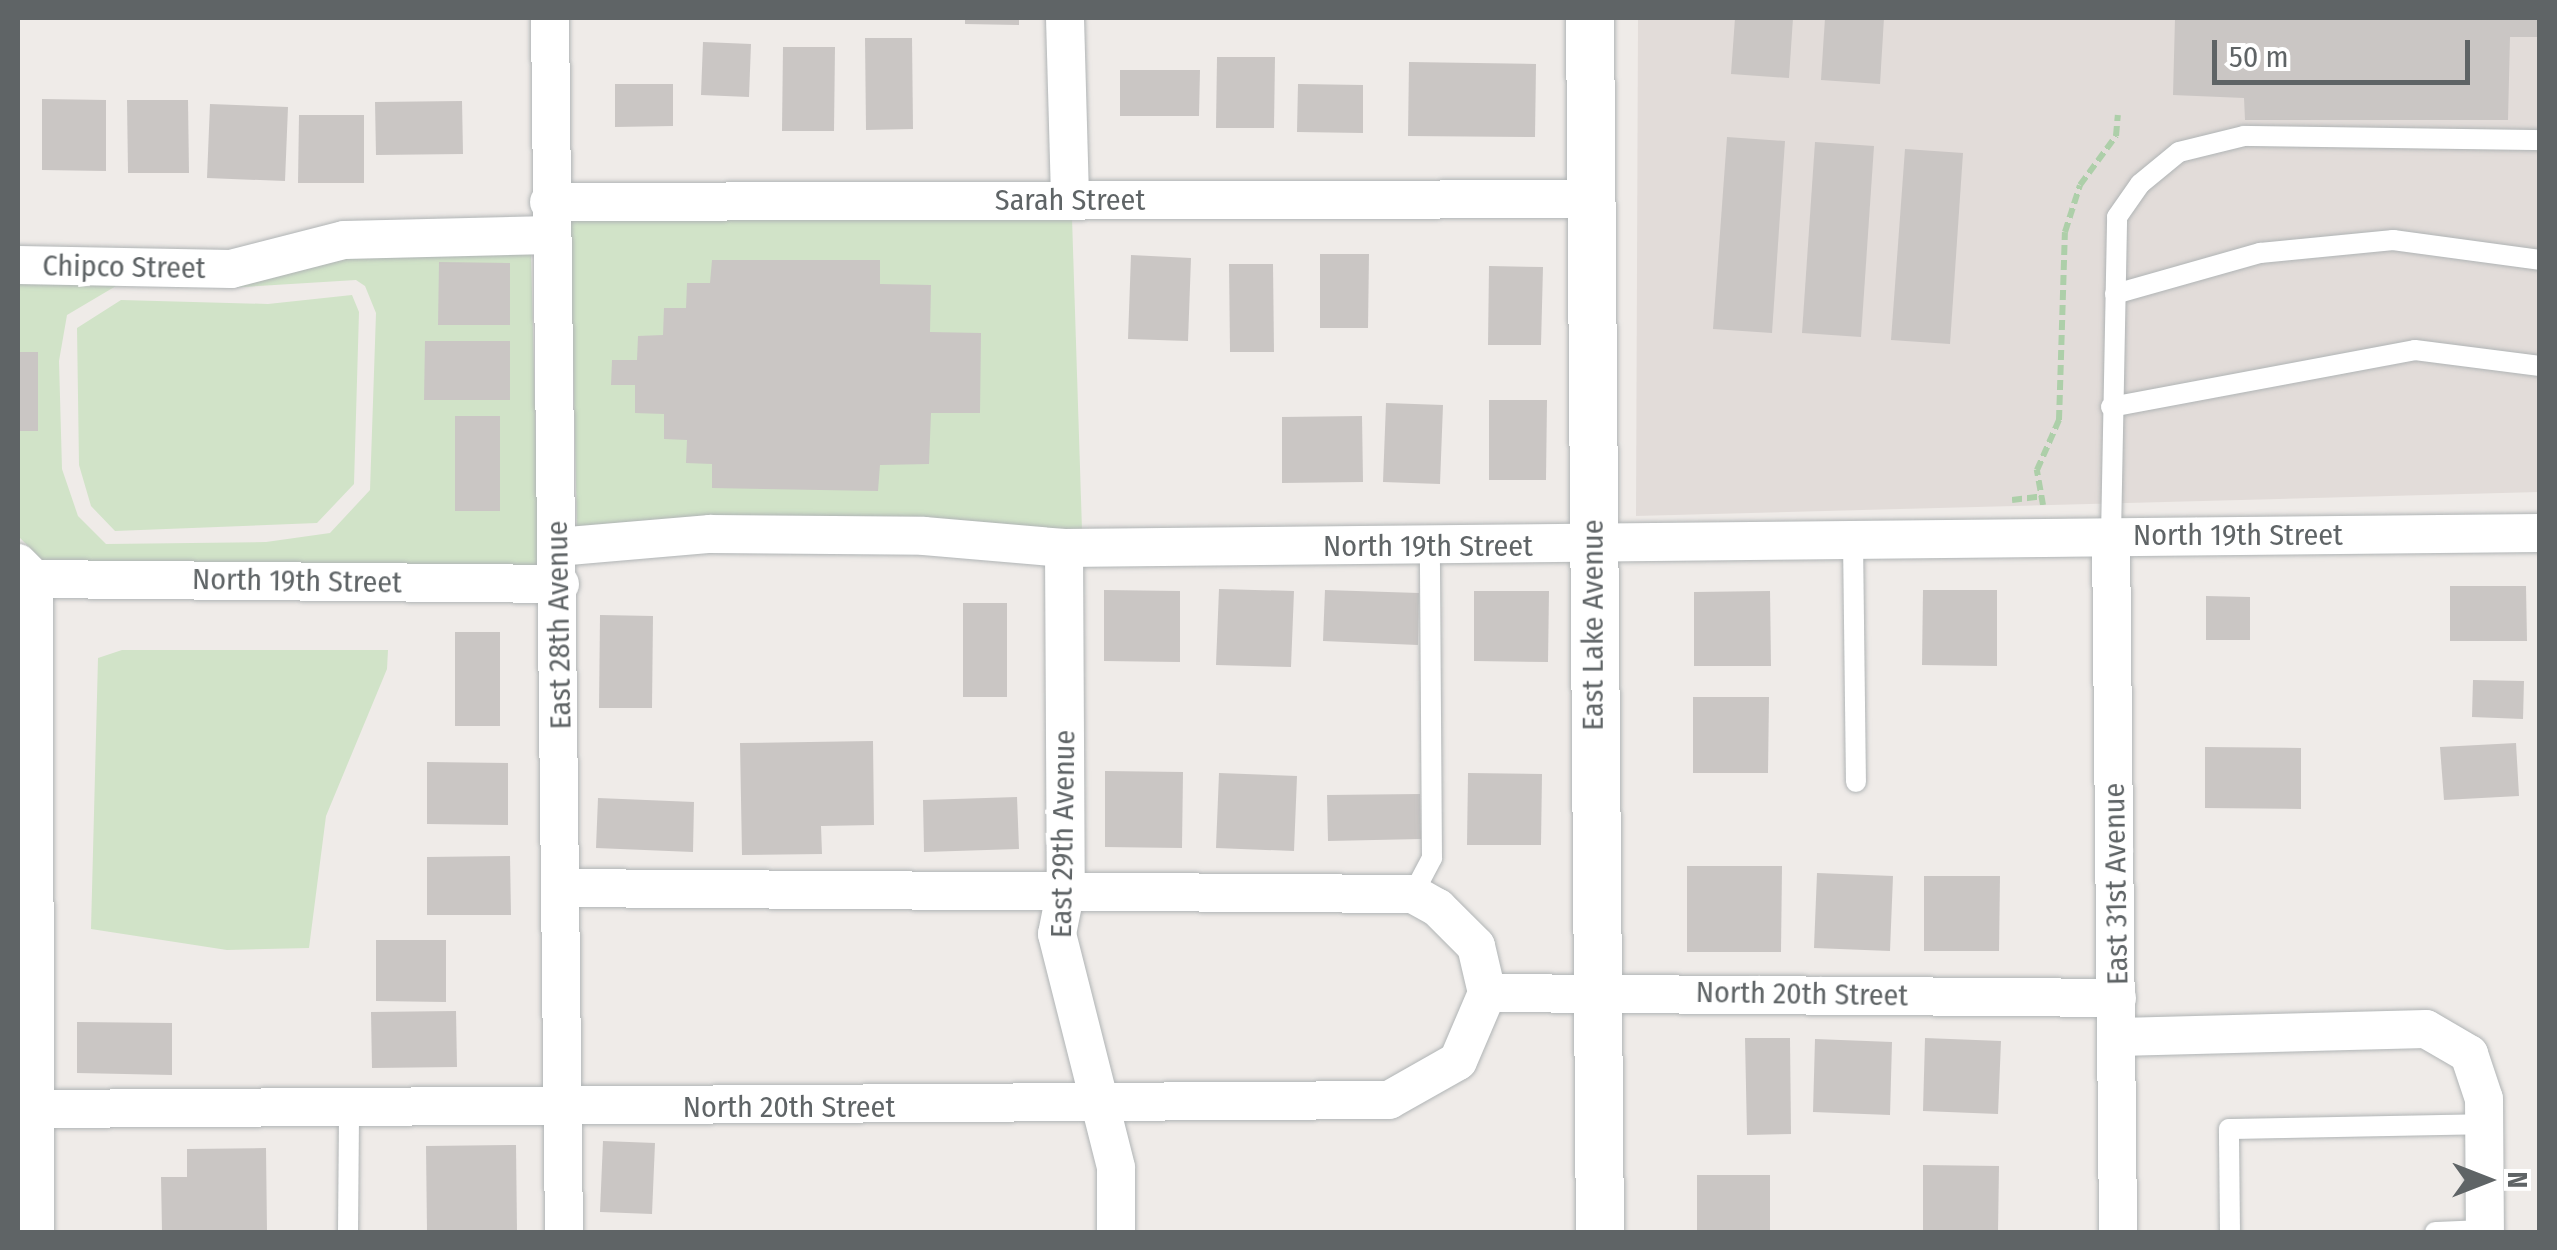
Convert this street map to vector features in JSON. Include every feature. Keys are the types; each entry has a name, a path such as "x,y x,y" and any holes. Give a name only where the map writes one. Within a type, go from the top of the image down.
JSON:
{"street":[{"name":"East 28th Avenue","path":"550,18 564,1232"},
{"path":"1065,18 1070,200"},
{"name":"East Lake Avenue","path":"1590,18 1600,1232"},
{"name":"Sarah Street","path":"231,268 344,240 550,218 1070,200 1591,200"},
{"name":"Chipco Street","path":"18,265 231,268"},
{"name":"North 19th Street","path":"26,571 559,566 730,534 924,536 1064,548 2540,532"},
{"name":"East 31st Avenue","path":"2111,536 2118,1232"},
{"name":"East 29th Avenue","path":"1064,548 1066,889 1057,934 1116,1168 1116,1232"},
{"path":"26,571 35,1232"},
{"path":"562,888 1413,894 1438,908 1476,946 1487,993"},
{"name":"North 20th Street","path":"35,1108 1100,1106 1389,1100 1458,1061 1487,993 2118,998"},
{"path":"2118,1037 2426,1029 2469,1054 2484,1112 2485,1231"}],"lane":[{"path":"2111,536 2110,407 2118,217 2140,184 2179,152 2244,136 2540,140"},
{"path":"2114,294 2260,253 2392,240 2540,260"},
{"path":"2110,407 2416,350 2540,366"},
{"path":"1853,540 1856,782"},
{"path":"1413,894 1432,858 1430,546"},
{"path":"348,1232 349,1108"},
{"path":"2230,1232 2228,1130 2484,1112"},
{"path":"2435,1232 2485,1231"}],"path":[{"path":"2049,508 2038,496 2036,470 2059,420 2065,232 2080,185 2116,136 2118,115"}],"shaded area":[{"path":"1638,18 2539,18 2539,492 1636,516"}],"green space":[{"path":"1072,218 1082,530 577,528 570,220"},
{"path":"531,253 539,566 43,561 18,536 18,283 216,286 116,286 67,315 59,361 62,469 78,516 106,544 266,542 330,533 370,490 376,313 365,286 356,280 227,288 347,257"},
{"path":"352,295 359,312 354,484 317,523 115,531 91,506 79,465 77,328 121,300 268,304"},
{"path":"122,650 388,650 387,669 326,816 309,948 227,950 91,929 98,658"}],"building":[{"path":"965,18 1019,18 1019,25 965,24"},
{"path":"1735,18 1793,18 1789,78 1731,74"},
{"path":"1825,18 1884,18 1880,84 1821,80"},
{"path":"2175,18 2540,18 2540,37 2510,37 2508,120 2245,120 2244,98 2173,95"},
{"path":"865,38 912,38 913,129 866,130"},
{"path":"703,42 751,44 749,97 701,95"},
{"path":"783,47 835,47 834,131 782,131"},
{"path":"1217,57 1275,57 1274,128 1216,128"},
{"path":"1409,62 1536,64 1535,137 1408,136"},
{"path":"1120,70 1200,70 1199,116 1120,116"},
{"path":"615,84 673,84 673,126 615,127"},
{"path":"1298,84 1363,85 1363,133 1297,132"},
{"path":"42,99 106,100 106,171 42,170"},
{"path":"127,100 188,100 189,173 128,173"},
{"path":"462,101 463,154 376,155 375,102"},
{"path":"210,104 288,107 285,181 207,178"},
{"path":"299,115 364,115 364,183 298,183"},
{"path":"1727,137 1785,141 1772,333 1713,329"},
{"path":"1815,142 1874,146 1861,337 1802,333"},
{"path":"1905,149 1963,153 1950,344 1891,340"},
{"path":"1320,254 1369,254 1368,328 1320,328"},
{"path":"1131,255 1191,258 1188,341 1128,339"},
{"path":"712,260 880,260 880,284 931,285 930,332 981,333 980,413 931,413 929,464 880,465 878,491 712,488 712,464 686,463 687,440 664,439 664,414 635,413 635,385 611,385 612,360 637,360 638,336 663,335 664,308 686,308 687,283 710,283"},
{"path":"439,262 510,263 510,325 438,325"},
{"path":"1229,264 1273,264 1274,352 1230,352"},
{"path":"1489,266 1543,267 1541,345 1488,345"},
{"path":"425,341 510,341 510,400 424,400"},
{"path":"18,352 38,352 38,431 18,431"},
{"path":"1489,400 1547,400 1546,480 1489,480"},
{"path":"1386,403 1443,405 1440,484 1383,482"},
{"path":"455,416 500,416 500,511 455,511"},
{"path":"1362,416 1363,482 1282,483 1282,417"},
{"path":"2450,586 2526,586 2527,641 2450,641"},
{"path":"1219,589 1294,591 1291,667 1216,665"},
{"path":"1104,590 1180,591 1180,662 1104,661"},
{"path":"1325,590 1419,593 1418,645 1323,641"},
{"path":"1923,590 1997,590 1997,666 1922,665"},
{"path":"1474,591 1549,591 1548,662 1474,661"},
{"path":"1770,591 1771,666 1694,666 1694,592"},
{"path":"2206,596 2250,597 2250,640 2206,640"},
{"path":"963,603 1007,603 1007,697 963,697"},
{"path":"600,615 653,616 652,708 599,708"},
{"path":"455,632 500,632 500,726 455,726"},
{"path":"2473,680 2524,681 2523,719 2472,717"},
{"path":"1693,697 1769,697 1768,773 1693,773"},
{"path":"873,741 874,825 821,826 822,854 742,855 740,743"},
{"path":"2516,743 2519,796 2444,800 2440,747"},
{"path":"2205,747 2301,748 2301,809 2205,808"},
{"path":"427,762 508,763 508,825 427,824"},
{"path":"1105,771 1183,772 1182,848 1105,847"},
{"path":"1219,773 1297,776 1294,851 1216,848"},
{"path":"1468,773 1542,774 1541,845 1467,845"},
{"path":"1420,794 1421,839 1328,841 1327,795"},
{"path":"1017,797 1019,849 924,852 923,800"},
{"path":"598,798 694,802 693,852 596,848"},
{"path":"510,856 511,915 427,915 427,857"},
{"path":"1687,866 1782,866 1781,952 1687,952"},
{"path":"1817,873 1893,876 1890,951 1814,948"},
{"path":"1924,876 2000,876 1999,951 1924,951"},
{"path":"376,940 446,940 446,1002 376,1001"},
{"path":"456,1011 457,1067 372,1068 371,1012"},
{"path":"77,1022 172,1023 172,1075 77,1073"},
{"path":"1745,1038 1790,1038 1791,1134 1747,1135"},
{"path":"1925,1038 2001,1041 1998,1114 1923,1111"},
{"path":"1815,1039 1892,1042 1890,1115 1813,1112"},
{"path":"603,1141 655,1143 652,1214 600,1212"},
{"path":"516,1145 517,1232 427,1232 426,1146"},
{"path":"266,1148 267,1232 162,1232 161,1177 187,1177 187,1149"},
{"path":"1923,1165 1999,1166 1998,1232 1923,1232"},
{"path":"1697,1175 1770,1175 1770,1232 1697,1232"}]}
